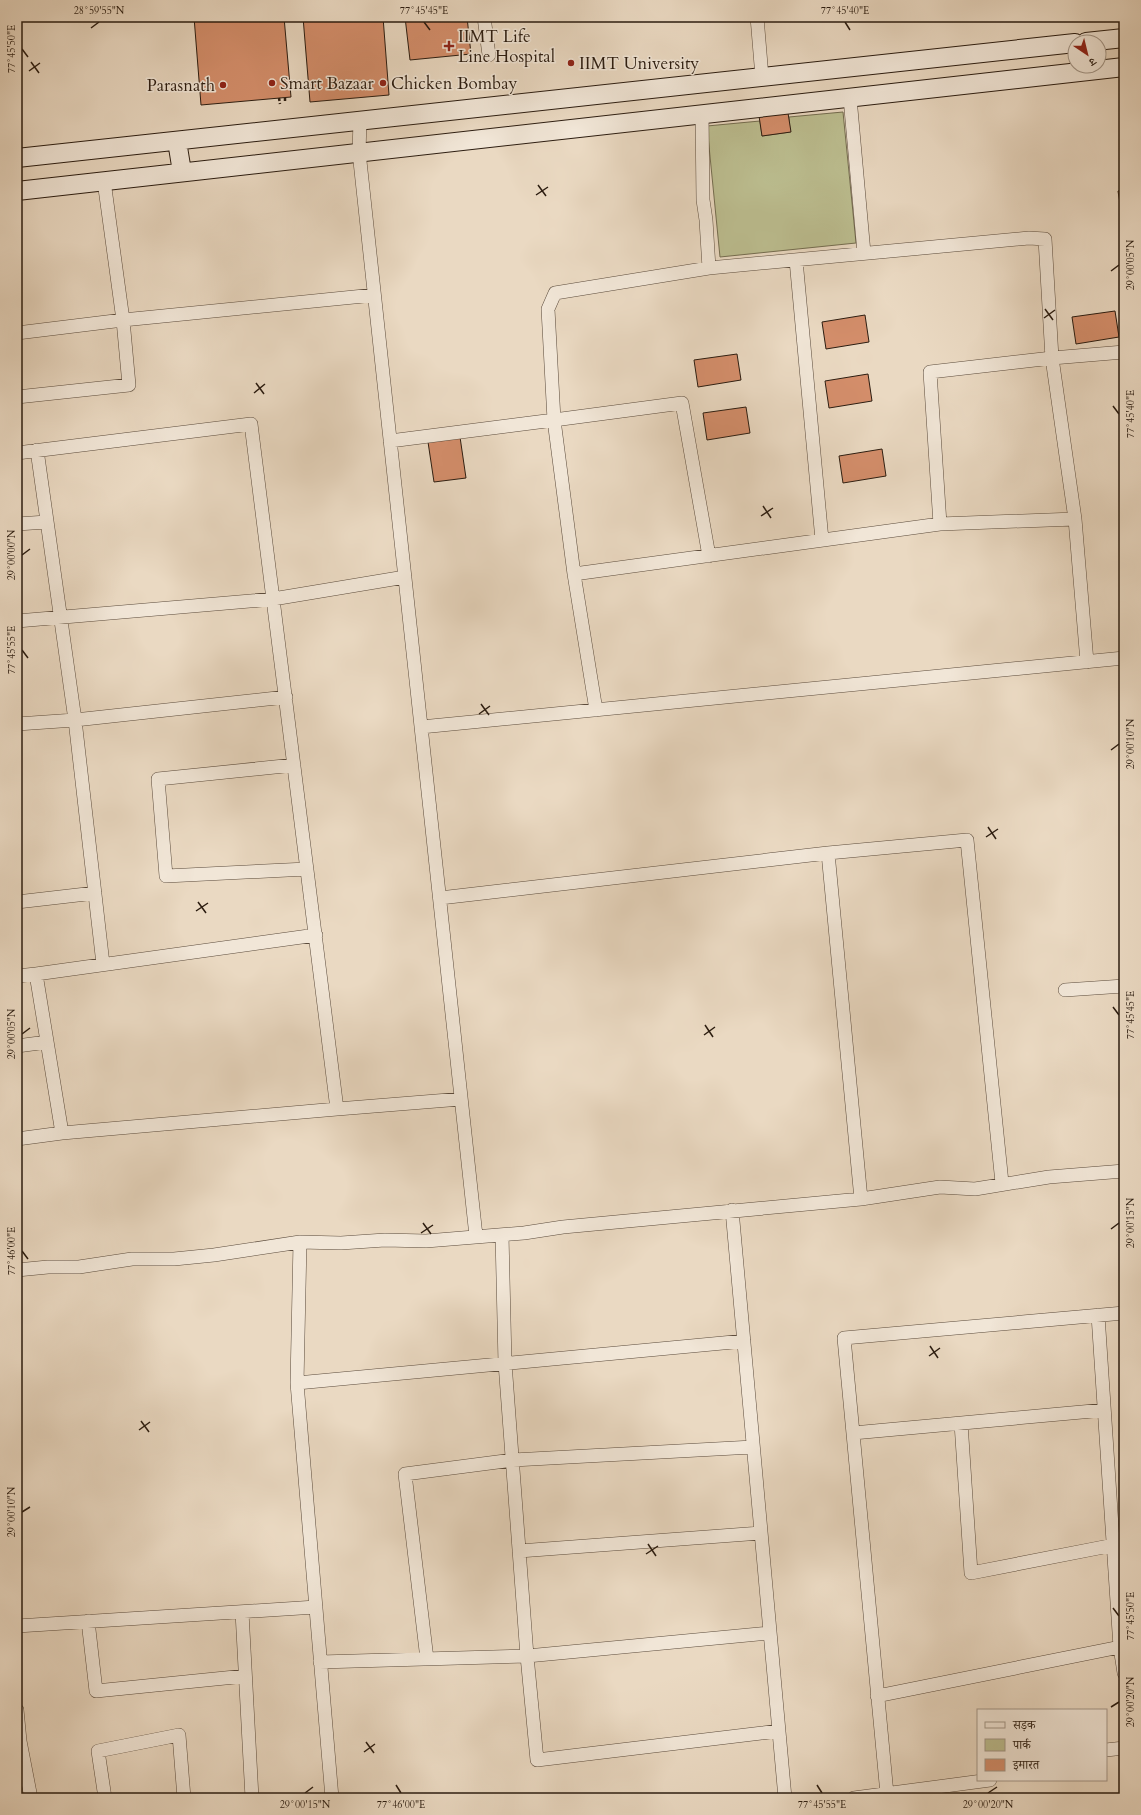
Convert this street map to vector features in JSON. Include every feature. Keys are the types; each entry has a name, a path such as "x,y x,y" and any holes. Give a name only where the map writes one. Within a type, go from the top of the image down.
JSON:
{"street":[{"path":"484,17 489,55"},
{"path":"757,17 762,77"},
{"path":"1107,40 1124,38"},
{"path":"17,158 1067,44"},
{"path":"17,191 1124,67"},
{"path":"850,98 864,253"},
{"path":"702,114 703,200 706,220 709,268"},
{"path":"360,121 359,152 476,1236"},
{"path":"177,141 182,172"},
{"path":"17,397 129,385 123,320 104,181"},
{"path":"596,710 574,574 554,420 548,309 555,293 709,268 1029,238 1045,239 1052,358 1075,519 1087,662"},
{"path":"796,260 822,540"},
{"path":"17,333 123,320 374,295"},
{"path":"940,524 930,372 1052,358 1124,352"},
{"path":"390,441 682,403 709,556"},
{"path":"17,453 251,424 337,1109"},
{"path":"37,450 75,720 103,964"},
{"path":"574,574 940,524 1075,519"},
{"path":"17,524 47,522"},
{"path":"17,621 273,599 405,577"},
{"path":"421,727 1124,658"},
{"path":"17,724 75,720 286,697"},
{"path":"294,764 158,779 166,876 307,869"},
{"path":"440,898 828,853 967,840 1002,1183"},
{"path":"828,853 861,1199"},
{"path":"17,902 95,893"},
{"path":"17,976 316,935"},
{"path":"36,974 62,1133"},
{"path":"1066,990 1124,986"},
{"path":"17,1046 47,1042"},
{"path":"17,1139 62,1133 461,1099"},
{"path":"17,1270 48,1267 79,1267 132,1259 174,1259 214,1255 300,1242 341,1243 385,1240 426,1241 502,1235 732,1210 861,1199 940,1187 975,1189 1002,1183 1049,1177 1124,1171"},
{"path":"732,1210 785,1798"},
{"path":"502,1235 505,1363 537,1760 779,1731"},
{"path":"300,1242 297,1383 332,1798"},
{"path":"887,1794 844,1338 1124,1313"},
{"path":"1098,1315 1120,1647 1124,1673"},
{"path":"297,1383 744,1341"},
{"path":"853,1433 1104,1410"},
{"path":"961,1423 971,1573 1114,1545"},
{"path":"427,1659 405,1474 513,1460 754,1446"},
{"path":"520,1551 761,1533"},
{"path":"17,1626 316,1607"},
{"path":"242,1612 252,1798"},
{"path":"88,1621 96,1691 245,1676"},
{"path":"320,1662 528,1656 770,1633"},
{"path":"877,1696 1120,1647"},
{"path":"17,1710 20,1741 31,1798"},
{"path":"105,1798 98,1751 179,1735 184,1798"},
{"path":"1107,1750 1124,1748"},
{"path":"854,1798 983,1781"}],"path":[{"path":"279,98 280,104"},
{"path":"285,98 285,104"}],"green space":[{"path":"843,112 856,243 720,257 707,126 760,121 762,136 790,132 789,117"}],"building":[{"path":"194,17 284,17 291,97 201,105"},
{"path":"303,17 383,17 389,95 310,102"},
{"path":"405,17 467,17 471,54 410,60"},
{"path":"788,113 791,132 762,136 759,116"},
{"path":"1124,190 1124,216 1122,216 1118,191"},
{"path":"1115,311 1119,337 1076,344 1072,317"},
{"path":"865,315 869,342 826,349 822,322"},
{"path":"737,354 741,380 698,387 694,360"},
{"path":"868,374 872,401 829,408 825,381"},
{"path":"746,407 750,433 707,440 703,413"},
{"path":"460,437 466,478 434,482 428,442"},
{"path":"882,449 886,476 843,483 839,456"}],"place":[{"name":"IIMT Life Line Hospital","path":"449,46"},
{"name":"IIMT University","path":"571,63"},
{"name":"Smart Bazaar","path":"272,83"},
{"name":"Chicken Bombay","path":"383,83"},
{"name":"Parasnath","path":"223,85"}]}
